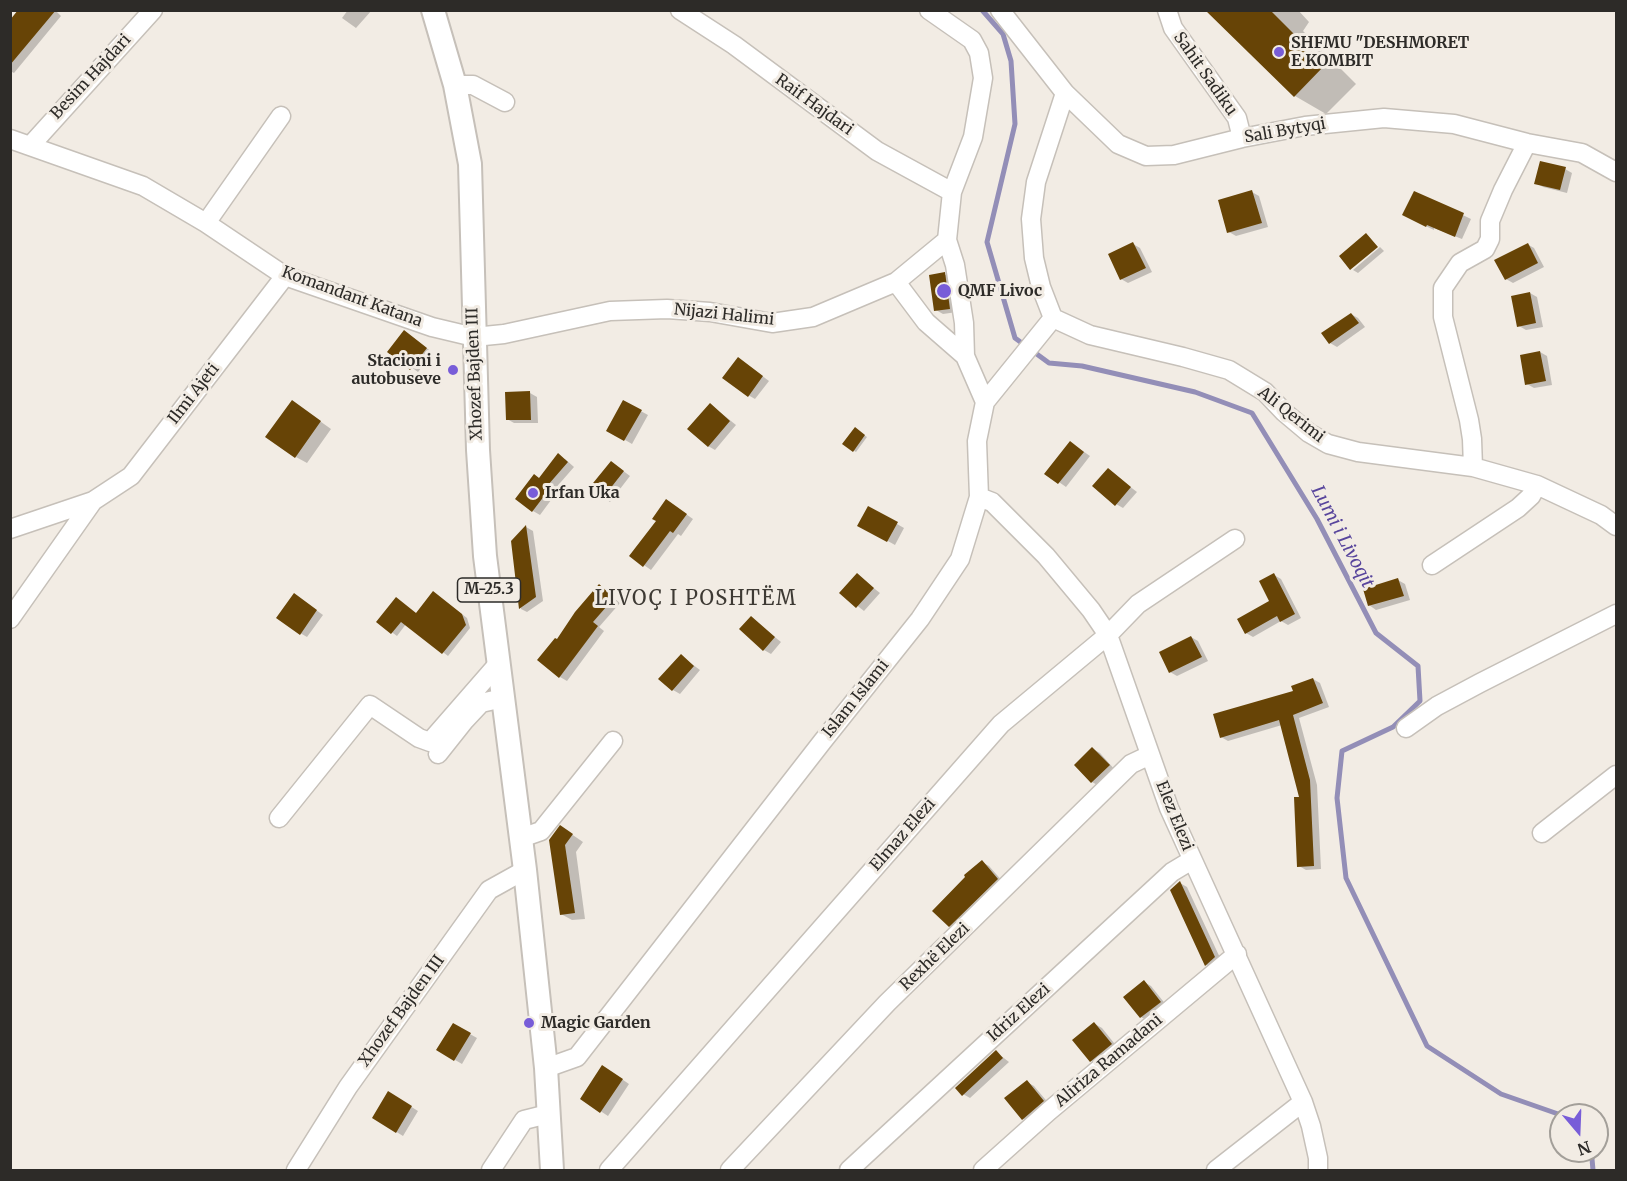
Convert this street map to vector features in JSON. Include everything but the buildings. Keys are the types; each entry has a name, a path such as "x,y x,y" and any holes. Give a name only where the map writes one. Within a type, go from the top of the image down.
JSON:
{"main road":[{"name":"Xhozef Bajden III","path":"433,10 455,85 470,164 478,450 485,556 525,870 546,1068 552,1170"}],"street":[{"name":"Besim Hajdari","path":"31,145 153,10"},
{"name":"Raif Hajdari","path":"681,10 734,45 877,151 952,192"},
{"path":"929,10 972,40 979,53 983,78 973,137 952,192 947,240 955,264 964,323 965,356 985,402 1047,324 1034,258 1031,219 1036,182 1065,93"},
{"name":"Sali Bytyqi","path":"1000,10 1065,93 1118,144 1146,156 1174,155 1242,138 1305,126 1384,118 1454,124 1527,143 1582,153 1617,172"},
{"name":"Sahit Sadiku","path":"1167,10 1173,28 1237,118 1242,138"},
{"path":"455,85 473,85 505,102"},
{"path":"206,223 281,116"},
{"name":"Komandant Katana","path":"10,139 143,186 206,223 285,276 432,327 474,337"},
{"path":"1473,467 1469,420 1443,317 1443,288 1460,263 1485,249 1490,239 1490,221 1527,143"},
{"path":"947,240 896,282 926,322 965,356"},
{"name":"Ilmi Ajeti","path":"10,529 93,501 131,476 285,276"},
{"name":"Nijazi Halimi","path":"474,337 504,334 610,311 667,309 710,312 772,323 813,317 896,282"},
{"name":"Ali Qerimi","path":"1047,324 1229,370 1265,392 1300,426 1328,444 1358,452 1473,467 1537,485 1601,515 1617,526"},
{"name":"Islam Islami","path":"546,1068 577,1057 920,619 960,559 979,497 977,441 985,402"},
{"path":"1432,565 1518,508 1531,496 1537,485"},
{"name":"Elez Elezi","path":"979,497 992,502 1046,556 1091,610 1108,635 1169,808 1303,1102 1311,1126 1318,1170"},
{"name":"Ilmi Ajeti","path":"10,619 93,501"},
{"name":"Elmaz Elezi","path":"609,1170 680,1092 1001,724 1108,635 1138,604 1235,539"},
{"path":"1406,728 1437,706 1471,687 1617,614"},
{"path":"279,818 370,705 418,738 430,742 498,664"},
{"path":"438,754 481,703 503,698"},
{"path":"521,838 541,831 613,741"},
{"name":"Rexhë Elezi","path":"730,1170 887,1004 1131,764 1150,755"},
{"path":"1542,833 1617,775"},
{"name":"Idriz Elezi","path":"849,1170 1172,872 1192,860"},
{"name":"Xhozef Bajden III","path":"296,1170 348,1087 489,890 525,870"},
{"name":"Aliriza Ramadani","path":"983,1170 1049,1111 1237,954"},
{"path":"1216,1170 1303,1102"},
{"path":"491,1170 524,1120 548,1114"}],"waterway":[{"name":"Lumi i Livoqit","path":"982,10 1003,34 1011,61 1015,124 987,242 1015,338 1049,363 1082,366 1195,392 1252,413 1317,519 1376,633 1418,666 1420,701 1393,727 1342,751 1337,798 1346,878 1427,1046 1501,1094 1549,1111"},
{"name":"Lumi i Livoqit","path":"1592,1163 1593,1170"}],"place":[{"name":"SHFMU \"DESHMORET E KOMBIT","path":"1279,52"},
{"name":"QMF Livoc","path":"944,291"},
{"name":"Stacioni i autobuseve","path":"453,370"},
{"name":"Irfan Uka","path":"533,493"},
{"name":"Magic Garden","path":"529,1023"}],"district":[{"name":"LIVOÇ I POSHTËM","path":"696,599"}]}
